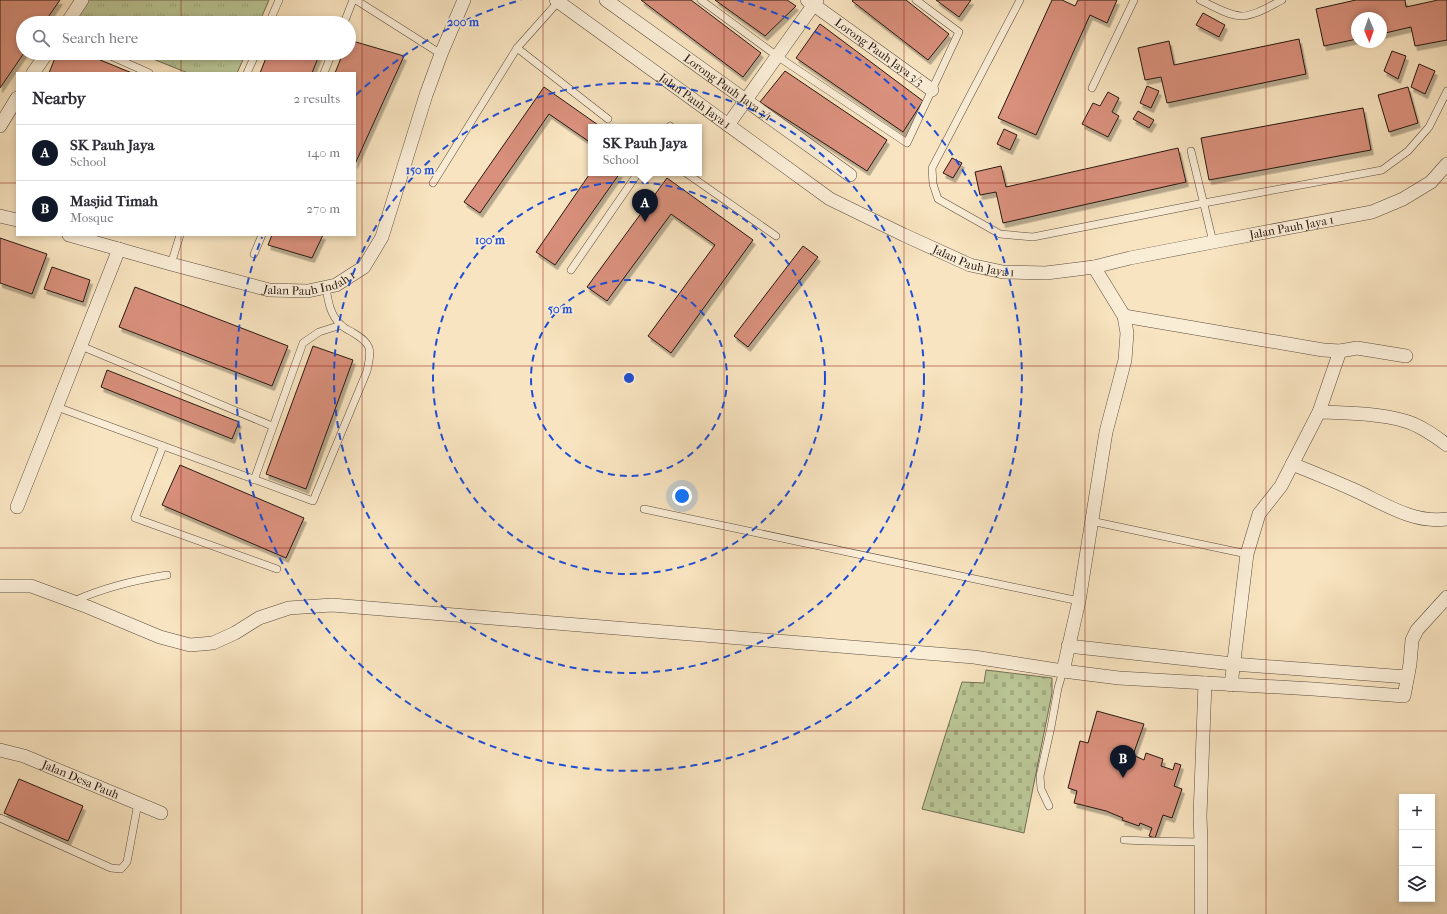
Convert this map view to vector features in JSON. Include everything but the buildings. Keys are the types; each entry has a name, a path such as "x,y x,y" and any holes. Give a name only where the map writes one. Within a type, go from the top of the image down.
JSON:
{"street":[{"path":"71,16 82,0"},
{"name":"Jalan Pauh Indah 1","path":"73,236 269,290 308,291 336,285 364,267 382,237 426,95 441,54 464,0"},
{"name":"Lorong Pauh Jaya 3/1","path":"606,0 850,175"},
{"name":"Jalan Pauh Jaya 1","path":"557,1 830,199 970,265 1003,272 1046,273 1094,267 1130,258 1372,212 1403,199 1431,182 1447,164"},
{"path":"728,125 777,56 812,2"},
{"name":"Lorong Pauh Jaya 3/3","path":"812,2 932,90"},
{"path":"35,72 42,60"},
{"path":"0,126 16,100"},
{"path":"0,216 16,220"},
{"path":"17,507 119,249"},
{"path":"1062,671 1079,601 1106,432 1125,360 1127,333 1124,316 1094,267"},
{"path":"1124,316 1323,350 1340,351 1357,348 1406,356"},
{"path":"1231,684 1247,554 1260,514 1281,486 1319,412 1340,351"},
{"path":"1319,412 1353,414 1406,421 1433,434 1447,445"},
{"path":"1292,464 1353,489 1397,510 1415,516 1438,520 1447,519"},
{"path":"0,586 31,586 74,601 160,637 190,645 213,643 235,633 259,618 289,608 332,606 974,657 1062,671 1119,678 1313,689 1404,696 1408,677 1412,640 1417,630 1447,597"},
{"path":"1068,646 1233,664 1408,677"},
{"path":"1200,914 1200,816 1206,683"},
{"name":"Jalan Desa Pauh","path":"0,750 24,756 161,813"}],"lane":[{"path":"272,16 279,0"},
{"path":"347,16 353,0"},
{"path":"356,0 441,54"},
{"path":"701,0 777,56 907,143 959,32 916,0"},
{"path":"1020,0 932,168 933,184 938,199 1000,234 1033,237 1382,170 1408,151 1429,127 1447,91"},
{"path":"1092,88 1134,0"},
{"path":"1200,0 1230,14 1242,16 1255,13 1282,0"},
{"path":"433,183 517,48 557,1"},
{"path":"517,48 608,119"},
{"path":"120,60 147,72"},
{"path":"247,72 253,60"},
{"path":"324,72 329,60"},
{"path":"1192,151 1213,242"},
{"path":"571,270 636,176"},
{"path":"690,176 776,236"},
{"path":"171,264 180,236"},
{"path":"254,254 262,236"},
{"path":"57,407 313,501 366,370 370,355 369,347 363,339 341,325 334,315 329,306 326,287"},
{"path":"254,480 272,426 303,343 319,332 341,325"},
{"path":"81,346 272,426"},
{"path":"163,446 135,518 277,569"},
{"path":"644,509 1079,601"},
{"path":"1092,521 1247,554"},
{"path":"74,601 109,588 167,575"},
{"path":"1049,806 1041,789 1040,776 1062,671"},
{"path":"0,818 111,868 121,869 127,862 138,803"},
{"path":"1124,840 1201,842"}],"green space":[{"path":"79,0 269,0 262,16 69,16"},
{"path":"156,60 243,60 237,72 186,72"},
{"path":"986,670 1052,678 1052,693 1024,833 922,809 962,682 984,683"}],"place":[{"name":"SK Pauh Jaya","path":"645,222"},
{"name":"Masjid Timah","path":"1123,778"}]}
